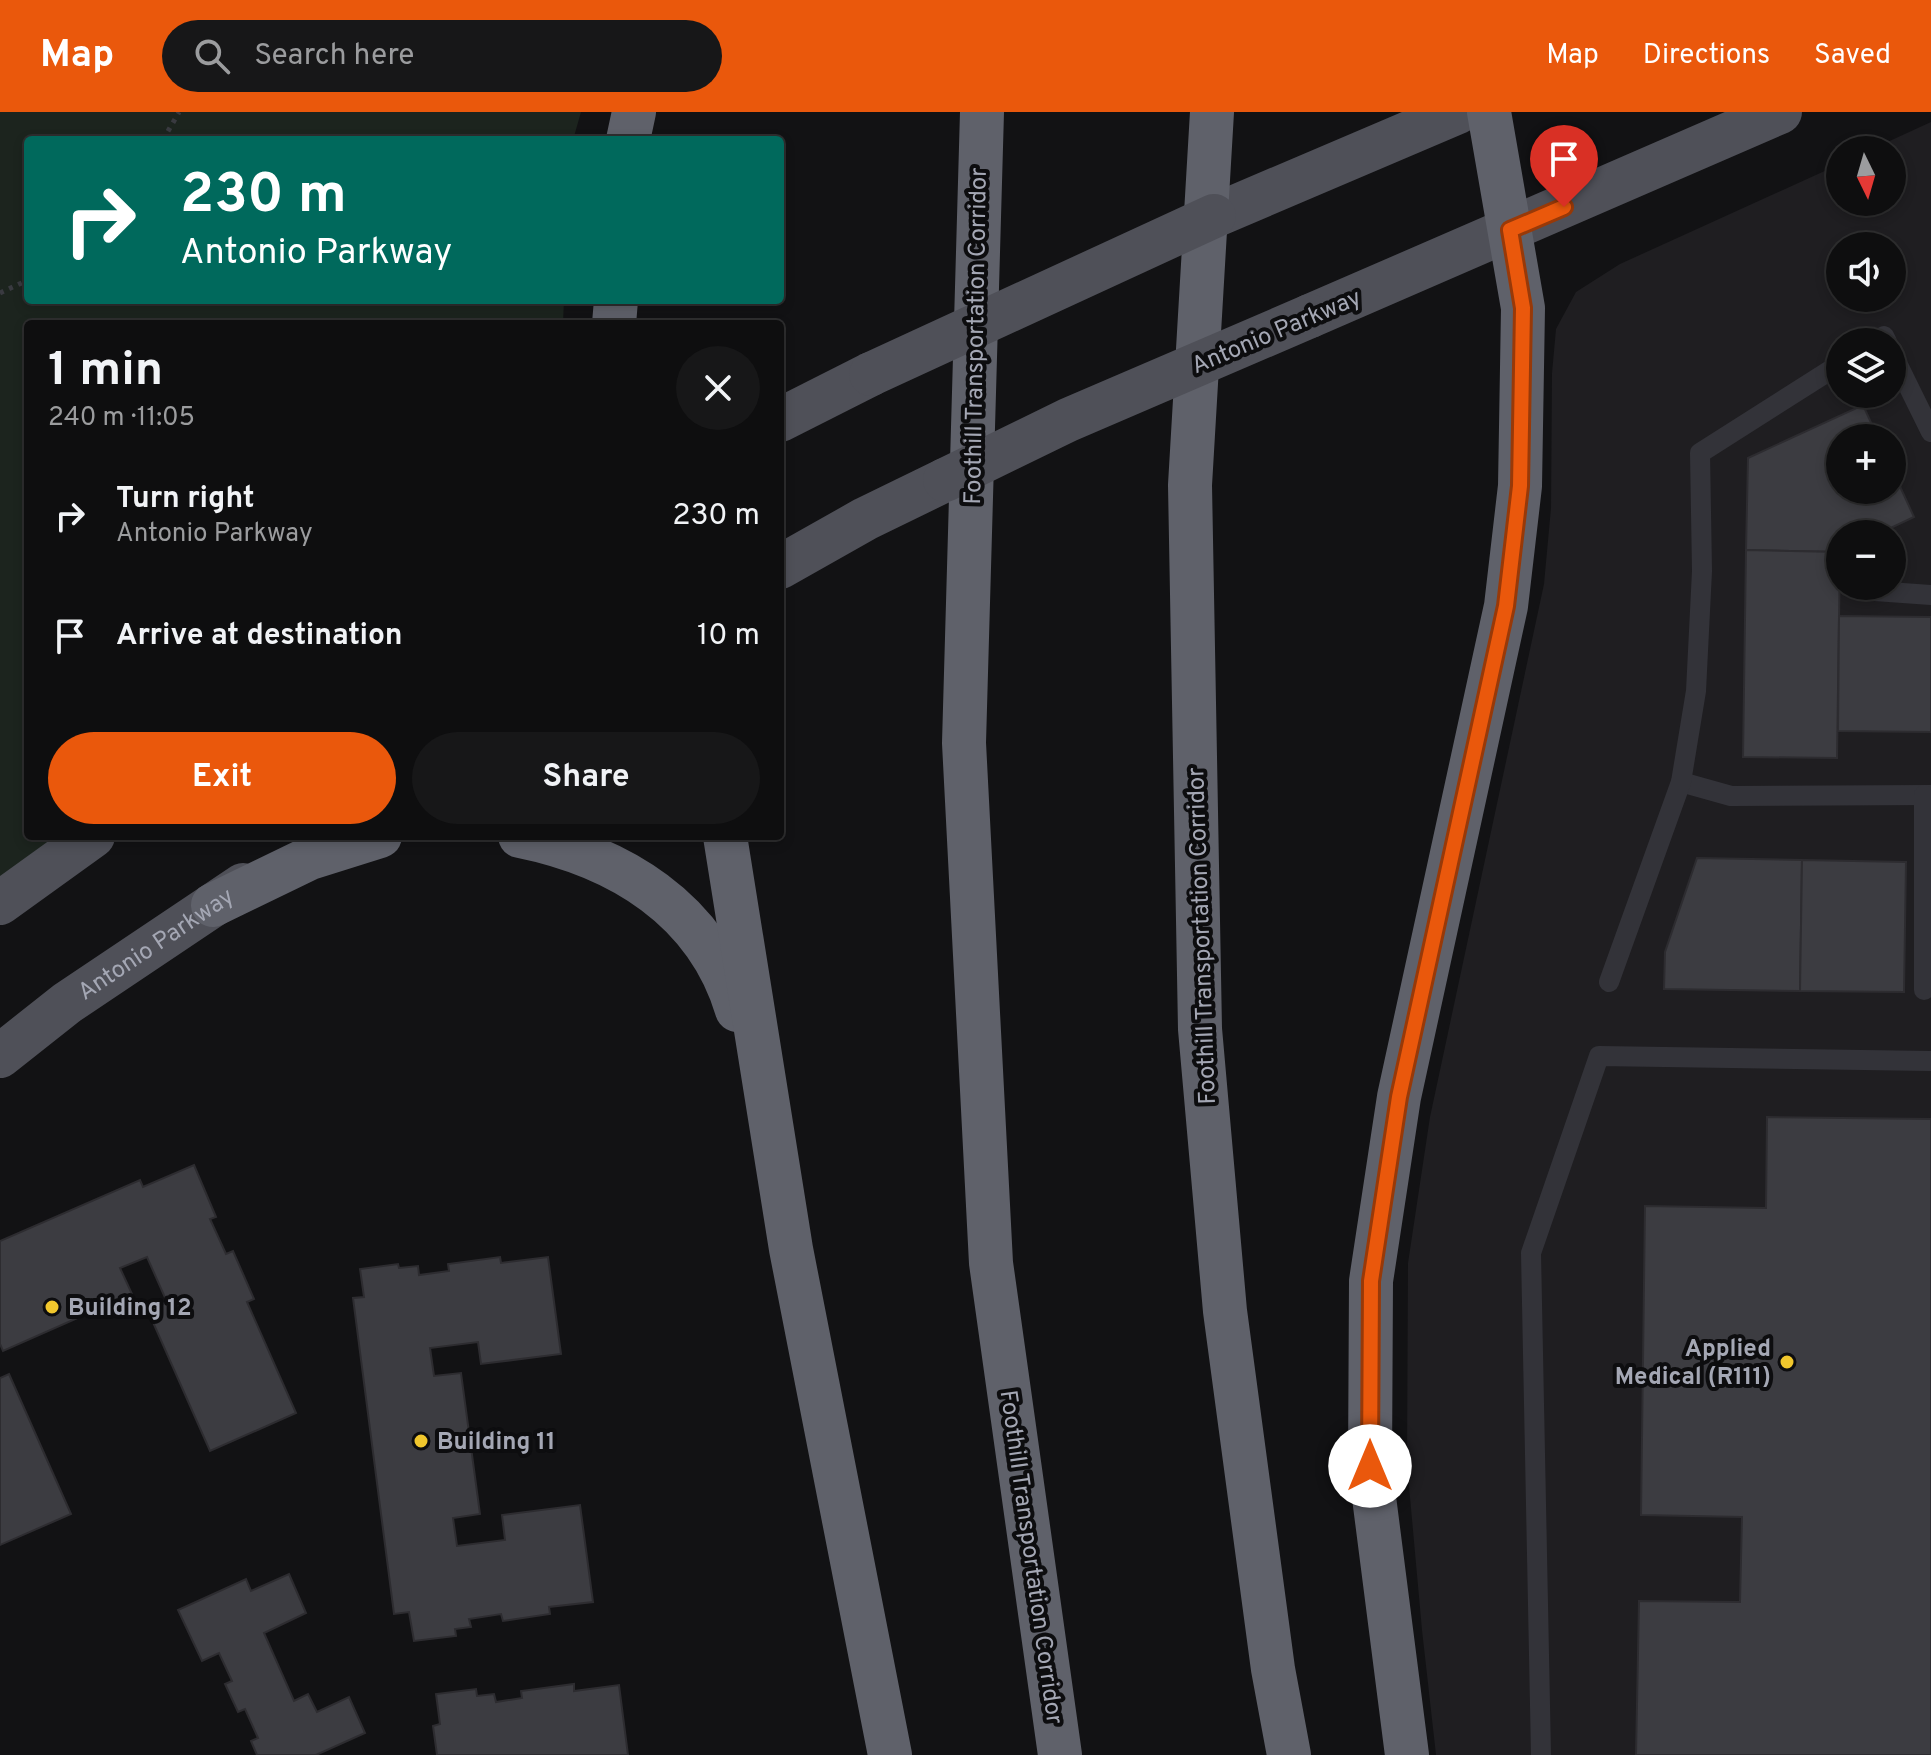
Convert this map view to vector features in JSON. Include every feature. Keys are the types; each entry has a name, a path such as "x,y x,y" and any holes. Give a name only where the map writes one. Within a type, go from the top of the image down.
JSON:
{"highway":[{"path":"629,136 634,112"},
{"name":"Foothill Transportation Corridor","path":"982,112 964,743 991,1263 1060,1755"},
{"name":"Foothill Transportation Corridor","path":"1212,112 1190,485 1200,1029 1225,1311 1273,1669 1289,1755"},
{"path":"1407,1755 1370,1466 1371,1281 1399,1097 1506,606 1520,486 1523,308 1489,112"},
{"path":"213,905 310,858 367,840"},
{"path":"542,840 592,856 630,874 676,911 718,964 733,996 769,1116"},
{"path":"726,840 791,1249 890,1755"}],"main road":[{"path":"784,418 1015,306 1317,171 1458,112"},
{"name":"Antonio Parkway","path":"784,565 865,519 1068,420 1780,112"},
{"path":"0,903 87,840"},
{"name":"Antonio Parkway","path":"0,1056 67,1003 309,840"}],"lane":[{"path":"1609,982 1681,782 1696,691 1702,571 1700,453 1826,373"},
{"path":"1906,381 1931,432"},
{"path":"1906,593 1931,595"},
{"path":"1681,782 1731,796 1927,795 1924,990"},
{"path":"1541,1755 1531,1253 1599,1056 1931,1061"}],"path":[{"path":"165,136 179,112"},
{"path":"0,293 24,282"}],"shaded area":[{"path":"0,112 581,112 574,136 24,136 24,304 564,304 563,320 24,320 24,840 64,840 0,889"},
{"path":"1931,122 1931,1755 1436,1755 1407,1464 1408,1263 1430,1117 1544,584 1551,508 1552,373 1556,329 1576,292 1620,264 1826,170 1826,216 1906,216 1906,136 1900,136"}],"building":[{"path":"1856,408 1864,408 1872,424 1826,424 1826,504 1906,504 1906,500 1914,517 1906,521 1826,520 1826,552 1746,550 1748,458"},
{"path":"1746,550 1826,552 1826,600 1839,600 1837,758 1743,757"},
{"path":"1839,616 1931,617 1931,732 1838,731"},
{"path":"1697,858 1802,860 1800,991 1664,989 1665,952"},
{"path":"1802,860 1906,862 1904,992 1800,991"},
{"name":"Applied Medical (R111)","path":"1767,1117 1931,1119 1931,1755 1636,1755 1639,1601 1740,1602 1742,1517 1641,1515 1645,1206 1766,1208"},
{"name":"Building 12","path":"194,1165 216,1217 210,1219 226,1254 233,1251 254,1299 247,1302 296,1413 210,1451 148,1311 167,1302 147,1257 120,1268 132,1294 3,1351 0,1344 0,1241 140,1180 143,1187"},
{"name":"Building 11","path":"500,1257 501,1263 548,1257 561,1354 481,1364 478,1342 430,1348 434,1376 461,1373 480,1514 453,1518 457,1546 505,1540 502,1515 580,1505 593,1602 549,1607 550,1614 503,1621 501,1614 469,1619 471,1627 455,1629 456,1636 414,1641 409,1612 394,1614 353,1298 364,1297 360,1269 398,1264 399,1268 418,1266 419,1275 449,1271 448,1264"},
{"path":"9,1374 71,1514 0,1545 0,1378"},
{"path":"289,1574 306,1613 264,1633 294,1701 308,1694 317,1712 349,1697 365,1733 316,1755 257,1755 251,1741 258,1738 245,1709 238,1712 225,1684 232,1681 219,1653 202,1661 178,1610 246,1579 251,1591"},
{"path":"574,1684 574,1691 619,1685 628,1755 437,1755 433,1726 440,1724 436,1694 476,1689 477,1696 494,1694 496,1702 522,1698 521,1691"}],"place":[{"name":"Building 12","path":"52,1307"},
{"name":"Applied Medical (R111)","path":"1787,1362"},
{"name":"Building 11","path":"421,1441"}],"route":[{"path":"1370,1466 1371,1281 1399,1097 1506,606 1517,513 1523,308 1510,230 1564,207"}]}
